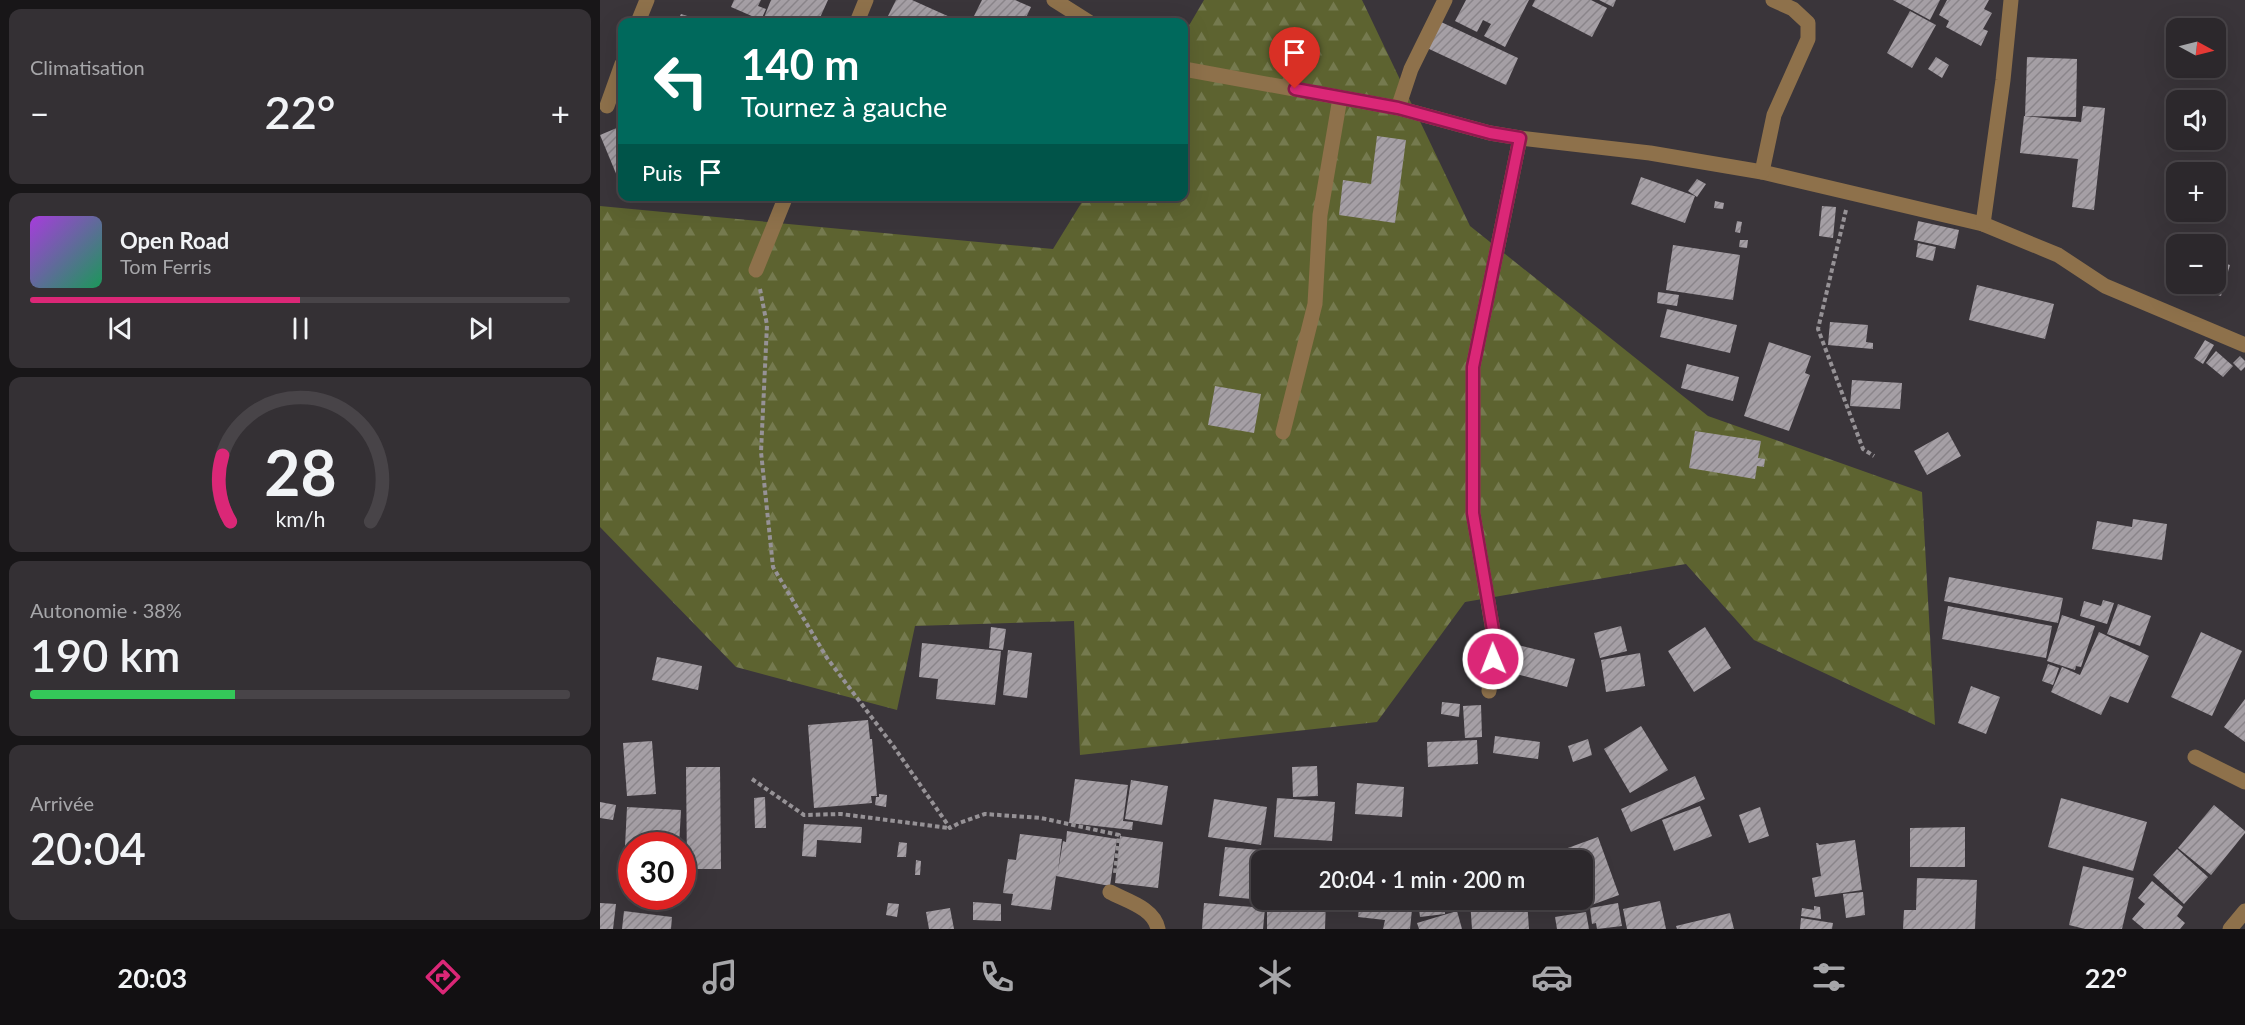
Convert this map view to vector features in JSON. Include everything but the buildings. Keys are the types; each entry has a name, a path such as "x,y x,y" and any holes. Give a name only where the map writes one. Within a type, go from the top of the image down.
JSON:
{"street":[{"path":"640,18 647,0"},
{"path":"859,18 866,0"},
{"path":"1054,0 1083,18"},
{"path":"1398,108 1411,69 1445,0"},
{"path":"1762,172 1774,116 1808,39 1808,23 1793,9 1773,0"},
{"path":"1983,224 2003,80 2011,0"},
{"path":"1188,70 1398,108 1490,133 1650,153 1762,172 1983,224 2058,255 2105,286 2245,345"},
{"path":"606,106 618,74"},
{"path":"1283,432 1315,304 1320,215 1340,98"},
{"path":"1489,691 1495,642 1473,513 1473,367 1520,138"},
{"path":"756,270 784,201"},
{"path":"2195,757 2245,782"},
{"path":"1110,892 1145,910 1156,921 1158,929"},
{"path":"2230,929 2245,911"}],"path":[{"path":"1851,192 1818,329 1863,449 1874,456"},
{"path":"756,270 767,325 761,452 773,567 827,658 894,747 950,828"},
{"path":"752,779 804,815 841,814 950,828 985,814 1041,818 1119,835 1115,875 1110,892"}],"green space":[{"path":"1204,0 1362,0 1470,226 1708,416 1922,492 1935,725 1754,640 1686,564 1465,602 1377,722 1080,755 1074,621 915,626 897,710 736,667 600,527 600,206 1053,249 1083,201 1188,201 1188,27"}],"route":[{"path":"1295,89 1398,108 1490,133 1520,138 1473,367 1473,513 1495,642 1493,659"}]}
